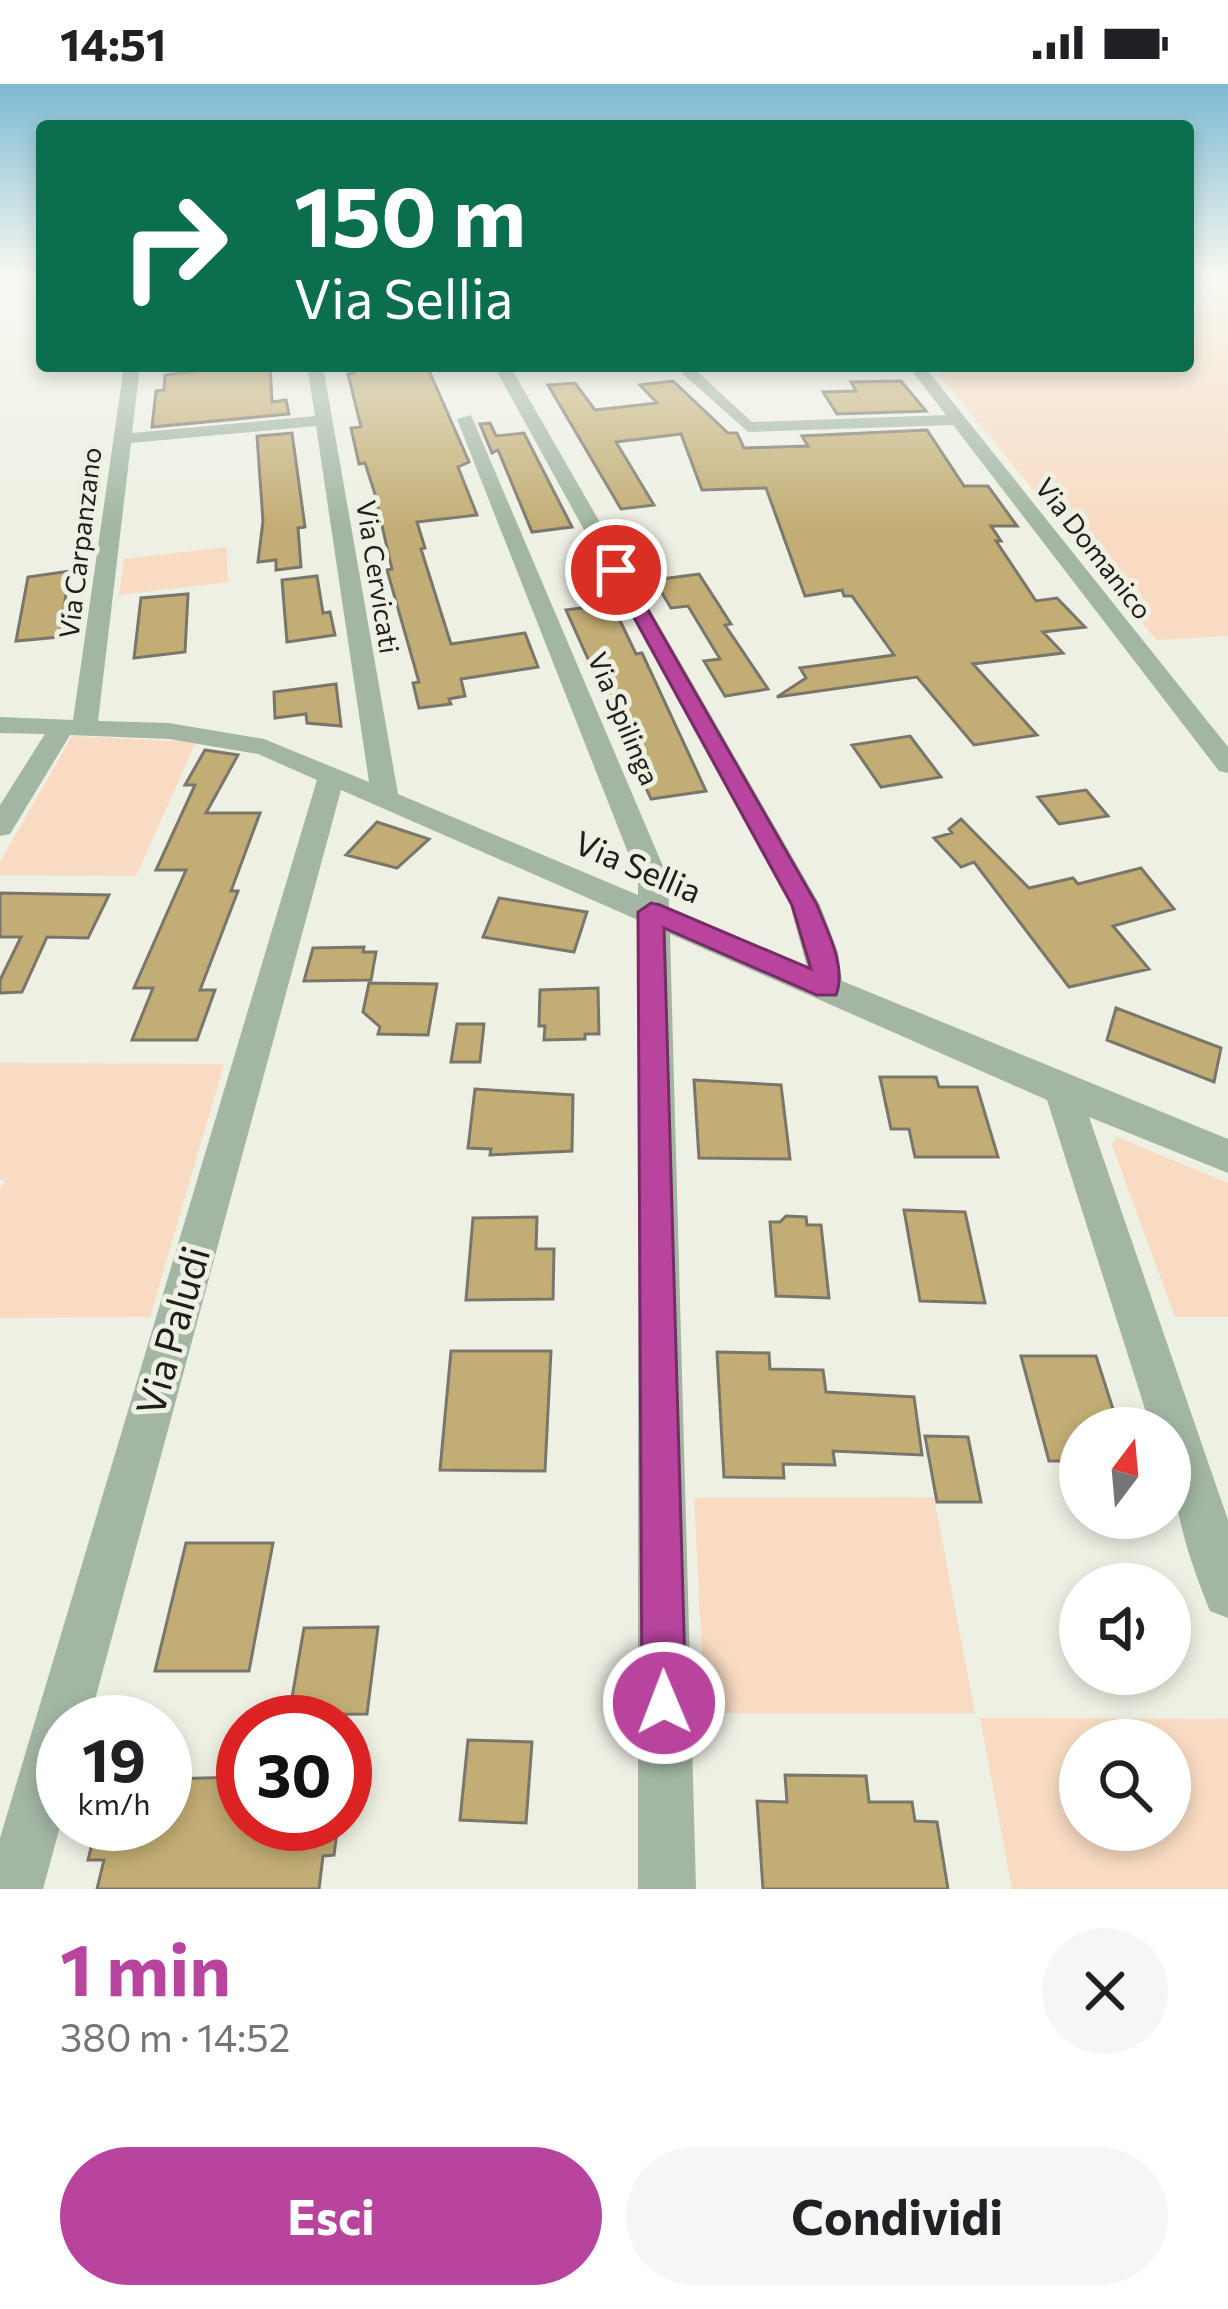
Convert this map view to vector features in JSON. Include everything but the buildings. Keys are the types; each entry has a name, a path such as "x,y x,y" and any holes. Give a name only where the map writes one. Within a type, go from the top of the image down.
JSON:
{"street":[{"name":"Via Carpanzano","path":"74,726 131,372"},
{"name":"Via Cervicati","path":"316,372 386,796"},
{"path":"505,372 805,905 822,952 826,987"},
{"path":"688,372 748,427 958,419"},
{"name":"Via Domanico","path":"921,372 1228,766"},
{"name":"Via Spilinga","path":"465,419 649,860 654,888 667,1889"},
{"path":"121,440 324,420"},
{"name":"Via Sellia","path":"0,725 227,737 332,773 1062,1090 1228,1156"},
{"path":"0,827 74,726"},
{"name":"Via Paludi","path":"14,1889 332,773"},
{"path":"1062,1090 1228,1593"}],"shaded area":[{"path":"1194,359 1228,359 1228,636 1156,640 937,372 1194,372"},
{"path":"227,547 228,582 119,595 124,559"},
{"path":"72,736 196,742 136,876 0,875 0,862"},
{"path":"0,1063 224,1064 150,1317 0,1318 0,1190 5,1180 0,1179"},
{"path":"1117,1137 1228,1183 1228,1317 1175,1317 1112,1145"},
{"path":"934,1497 975,1713 705,1713 694,1498"},
{"path":"980,1718 1228,1719 1228,1889 1012,1889"}],"route":[{"path":"616,570 805,905 822,952 826,987 651,912 664,1703"}]}
